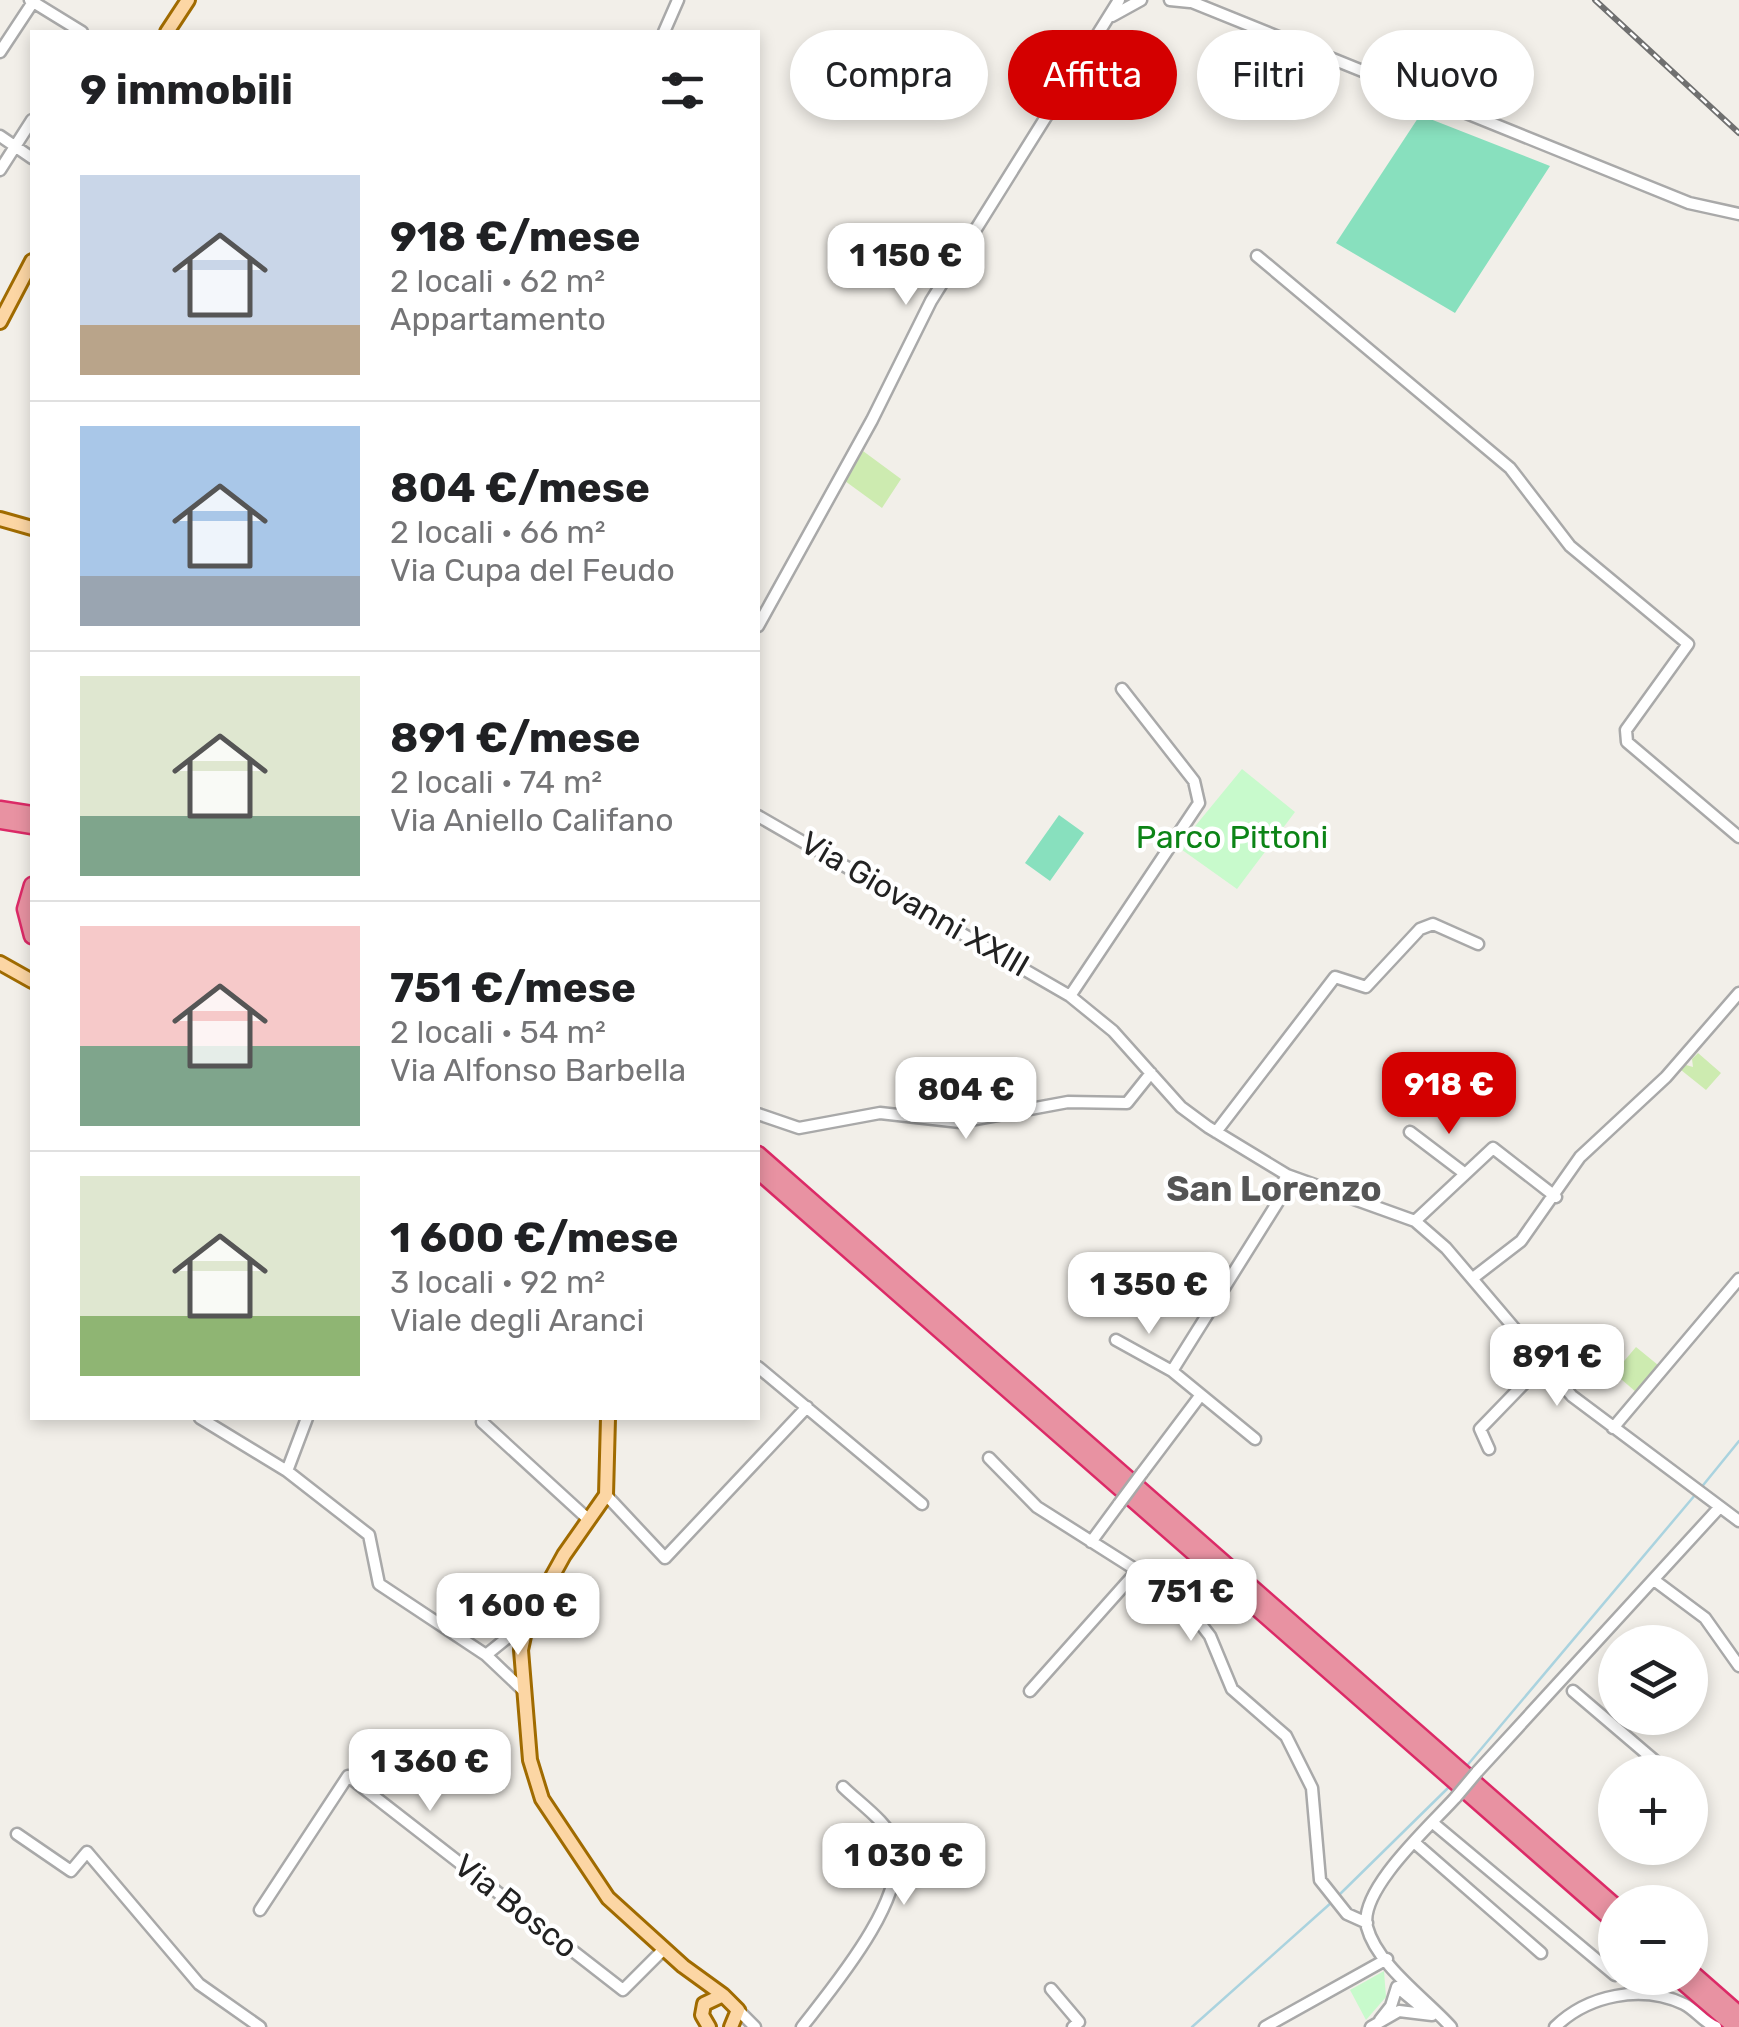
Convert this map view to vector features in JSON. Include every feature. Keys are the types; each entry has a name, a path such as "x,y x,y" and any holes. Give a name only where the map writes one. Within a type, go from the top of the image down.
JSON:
{"highway":[{"path":"0,809 30,814"},
{"path":"0,821 30,826"},
{"path":"30,892 25,908 30,928"},
{"path":"760,1156 1598,1891"},
{"path":"760,1173 1598,1907"},
{"path":"1708,1987 1739,2014"},
{"path":"1694,1995 1722,2026"}],"main road":[{"path":"168,30 181,2"},
{"path":"0,322 30,265"},
{"path":"0,520 30,528"},
{"path":"0,963 30,979"},
{"path":"608,1420 606,1495 527,1622 520,1650 530,1760 542,1799 608,1898 738,2010 732,2027"},
{"path":"683,1966 704,2019"},
{"path":"704,2019 723,1995"}],"street":[{"path":"665,30 678,0"},
{"path":"760,622 872,420 931,302 1119,0"},
{"path":"1107,19 1141,0"},
{"path":"1170,0 1189,1 1689,203 1739,214"},
{"path":"0,52 32,1 50,5 80,30"},
{"path":"0,170 30,123"},
{"path":"0,136 30,157"},
{"path":"1257,256 1510,468 1570,546 1688,644 1626,730 1626,742 1739,837"},
{"path":"1070,996 1200,803 1194,780 1122,689"},
{"name":"Via Giovanni XXIII","path":"760,817 1070,996 1113,1030 1181,1107 1216,1132 1287,1175 1415,1221"},
{"path":"1216,1132 1335,977 1366,987 1420,930 1433,924 1446,926 1478,944"},
{"path":"1473,1278 1521,1241 1556,1197 1580,1157 1666,1077 1739,993"},
{"path":"760,1115 799,1128 880,1113 960,1122 1068,1102 1127,1103 1150,1073"},
{"path":"1410,1132 1464,1173"},
{"path":"1556,1197 1493,1148 1415,1221 1473,1278 1542,1365 1613,1428 1739,1522"},
{"path":"1172,1371 1281,1197 1280,1188 1287,1175"},
{"path":"1613,1428 1739,1279"},
{"path":"1116,1340 1172,1371 1254,1439"},
{"path":"1489,1449 1480,1429 1542,1365"},
{"path":"760,1369 922,1504"},
{"path":"1091,1542 1200,1396"},
{"path":"606,1495 665,1558 806,1408"},
{"path":"203,1420 287,1471 369,1535 379,1584 486,1656 526,1693"},
{"path":"287,1471 306,1420"},
{"path":"482,1422 590,1520"},
{"path":"990,1458 1037,1507 1137,1571 1193,1614 1210,1636 1232,1689 1286,1736 1312,1788 1320,1880 1346,1912 1367,1922 1401,1990 1399,2012"},
{"path":"1367,1922 1376,1888 1654,1580 1689,1538 1704,1499"},
{"path":"1030,1691 1137,1571"},
{"path":"1654,1580 1705,1618 1739,1666"},
{"path":"486,1656 527,1622"},
{"path":"1573,1691 1648,1755"},
{"name":"Via Bosco","path":"260,1910 348,1776 624,1990 664,1949"},
{"path":"802,2027 870,1937 884,1906 894,1861 895,1844 886,1830 843,1787"},
{"path":"1433,1823 1598,1960"},
{"path":"17,1834 71,1871 86,1852 199,1984 260,2027"},
{"path":"1415,1843 1540,1954"},
{"path":"1265,2027 1390,1962"},
{"path":"1052,1990 1080,2022 1073,2027"},
{"path":"1401,1990 1450,2027"},
{"path":"1401,1990 1433,2011"},
{"path":"1373,2026 1401,1990"},
{"path":"1555,2027 1572,2012 1619,1995"},
{"path":"1640,1995 1688,2005 1722,2026"},
{"path":"738,2010 755,2027"},
{"path":"1373,2026 1399,2012 1433,2011"}],"green space":[{"path":"1417,120 1433,120 1550,166 1455,313 1336,243"},
{"path":"863,451 901,479 882,508 845,481"},
{"name":"Parco Pittoni","path":"1242,769 1295,812 1237,889 1178,847"},
{"path":"1059,815 1084,833 1050,881 1025,863"},
{"path":"1698,1053 1721,1073 1706,1090 1681,1070 1686,1065 1693,1067 1692,1059"},
{"path":"1636,1347 1658,1365 1636,1392 1614,1373"},
{"path":"1384,1971 1386,1997 1366,2020 1350,1990"}],"waterway":[{"path":"1700,1489 1739,1441"},
{"path":"1465,1768 1695,1495"},
{"path":"1338,1896 1450,1786"},
{"path":"1192,2027 1332,1902"}],"railway":[{"path":"1595,0 1739,133"}],"district":[{"name":"San Lorenzo","path":"1274,1189"}]}
